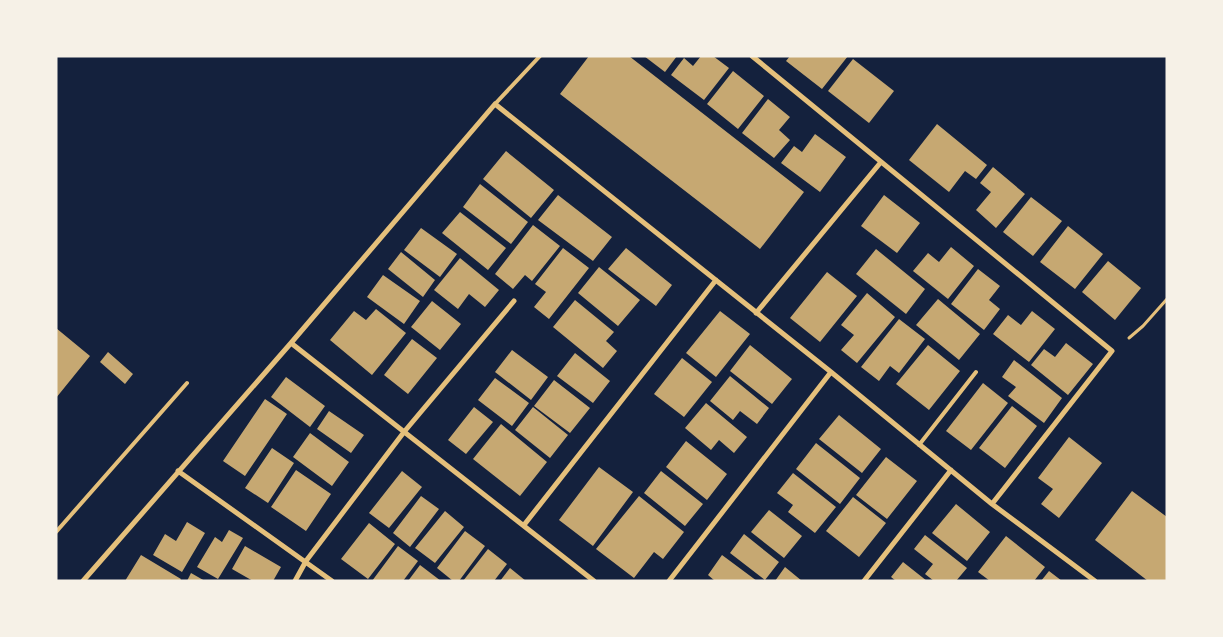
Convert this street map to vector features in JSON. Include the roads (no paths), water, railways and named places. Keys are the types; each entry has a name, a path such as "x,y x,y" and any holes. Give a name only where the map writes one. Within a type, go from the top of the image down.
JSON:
{"street":[{"path":"752,56 1112,351 992,504"},
{"path":"83,581 291,343 495,104 831,372 992,504 1095,581"},
{"path":"756,313 881,162"},
{"path":"524,525 716,280"},
{"path":"295,581 306,562 404,432 514,301"},
{"path":"291,343 594,581"},
{"path":"669,581 831,372"},
{"path":"864,581 951,470"},
{"path":"178,471 332,581"}],"lane":[{"path":"495,104 540,56"},
{"path":"919,445 976,372"},
{"path":"56,532 187,383"}]}
